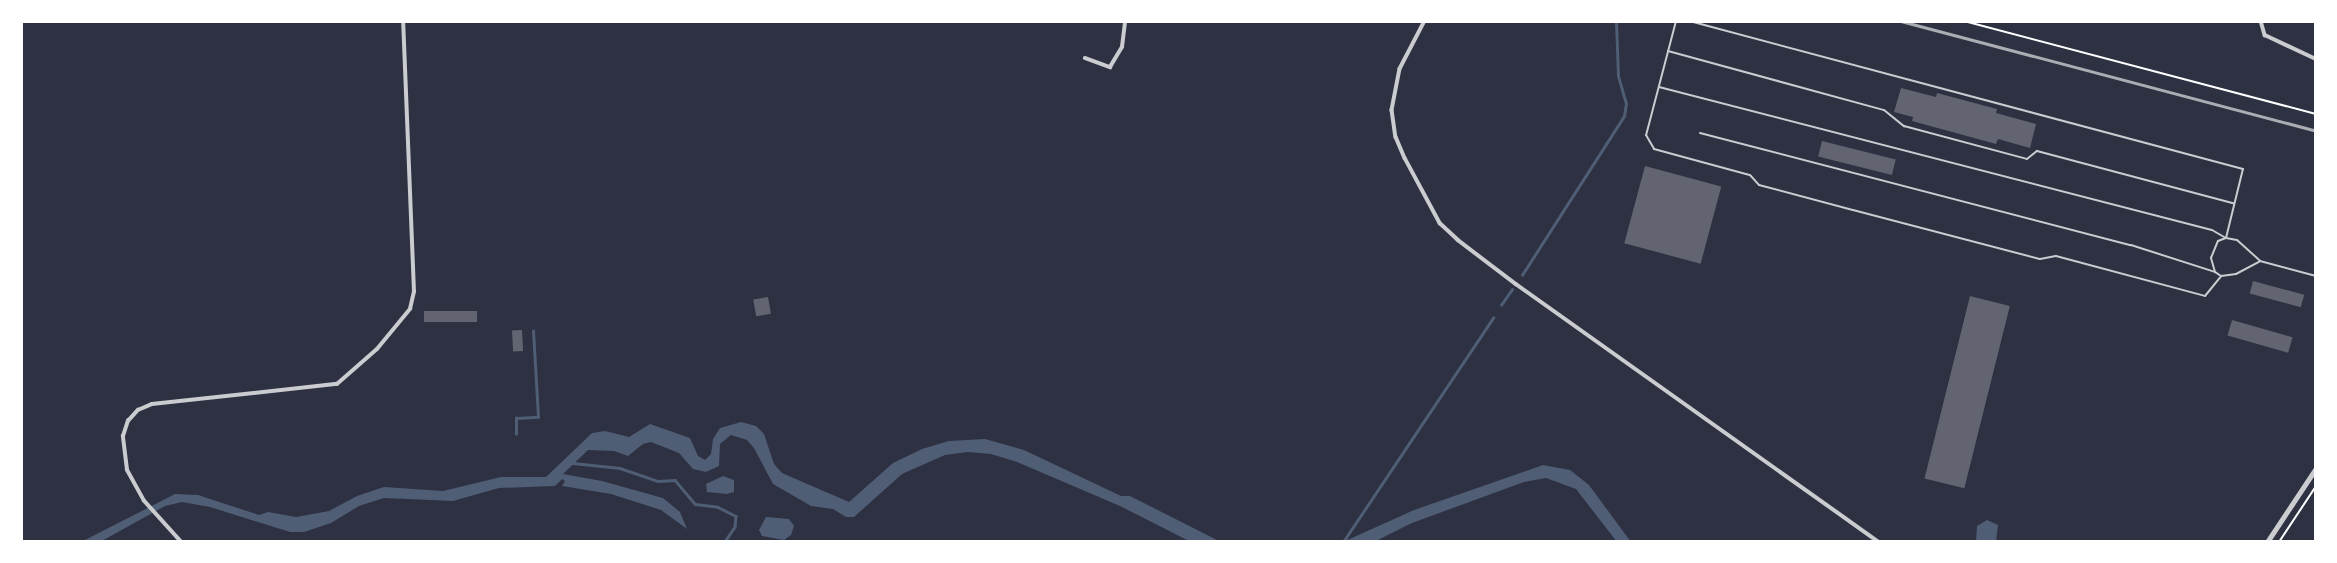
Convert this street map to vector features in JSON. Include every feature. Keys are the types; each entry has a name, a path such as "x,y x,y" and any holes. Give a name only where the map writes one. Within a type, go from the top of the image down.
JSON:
{"street":[{"path":"181,542 144,500 127,470 123,454 123,436 128,421 138,410 152,404 337,384 377,349 407,316 414,292 403,21"},
{"path":"1085,58 1110,67 1122,47 1125,21"},
{"path":"1425,21 1400,69 1392,110 1396,137 1440,223 1516,284 1879,542"},
{"path":"2261,21 2264,36 2316,59"},
{"path":"2267,542 2316,468"}],"lane":[{"path":"1676,21 1646,135 1649,145 1660,151 1750,175 1759,185 2040,259 2056,256 2205,296 2221,276"},
{"path":"1689,21 2243,169 2226,237 2215,246 2211,258 2215,272"},
{"path":"1668,51 1884,110 1904,126 2027,159 2037,151 2234,203"},
{"path":"1658,87 2212,230 2238,240 2260,261 2316,276"},
{"path":"1700,133 2091,234 2221,276 2236,274 2260,261"}],"path":[{"path":"1964,21 2316,114"},
{"path":"2280,542 2316,486"}],"water":[{"path":"741,422 756,426 764,434 774,464 782,473 849,502 893,463 922,449 949,441 985,439 1024,450 1121,496 1130,496 1221,542 1191,542 1120,506 1017,462 991,454 968,452 945,455 902,474 854,517 846,517 833,509 811,506 773,484 754,448 747,440 731,435 720,444 719,466 706,472 693,469 679,453 651,442 643,444 628,456 614,451 588,450 563,474 602,481 663,498 680,512 687,529 661,510 611,494 562,486 565,481 562,479 555,486 499,488 453,501 384,498 359,506 331,523 304,532 290,532 210,507 182,502 165,506 100,542 81,542 175,494 198,495 259,515 268,512 296,517 329,511 357,496 384,487 443,491 501,477 546,477 592,433 605,431 629,437 650,424 690,438 698,456 705,460 711,454 713,439 720,428"},
{"path":"1543,465 1570,470 1589,485 1631,542 1617,542 1576,489 1546,478 1524,482 1412,523 1374,542 1343,542 1414,510"},
{"path":"723,476 734,480 734,492 707,492 706,484"},
{"path":"766,517 789,519 794,526 791,535 784,540 762,536 759,530"},
{"path":"1987,520 1998,525 1996,542 1976,542 1977,526"}],"building":[{"path":"1901,88 1936,97 1937,93 1997,109 1996,113 2036,124 2030,148 1998,139 1996,144 1912,121 1913,117 1894,112"},
{"path":"1822,141 1896,159 1892,175 1818,157"},
{"path":"1645,166 1721,186 1701,264 1624,243"},
{"path":"2253,281 2304,295 2301,307 2250,294"},
{"path":"1970,296 2010,306 1964,488 1925,478"},
{"path":"768,297 771,314 756,316 753,300"},
{"path":"424,311 477,311 477,322 424,322"},
{"path":"2232,320 2293,337 2288,353 2228,335"},
{"path":"522,330 523,351 513,351 512,331"}],"waterway":[{"path":"1522,275 1624,116 1626,104 1618,76 1616,21"},
{"path":"1501,305 1512,289"},
{"path":"1343,542 1493,318"},
{"path":"516,434 516,418 538,417 533,331"},
{"path":"573,463 620,468 658,481 675,480 695,504 718,507 736,516 735,527 725,542"}],"railway":[{"path":"1901,21 2316,131"}]}
